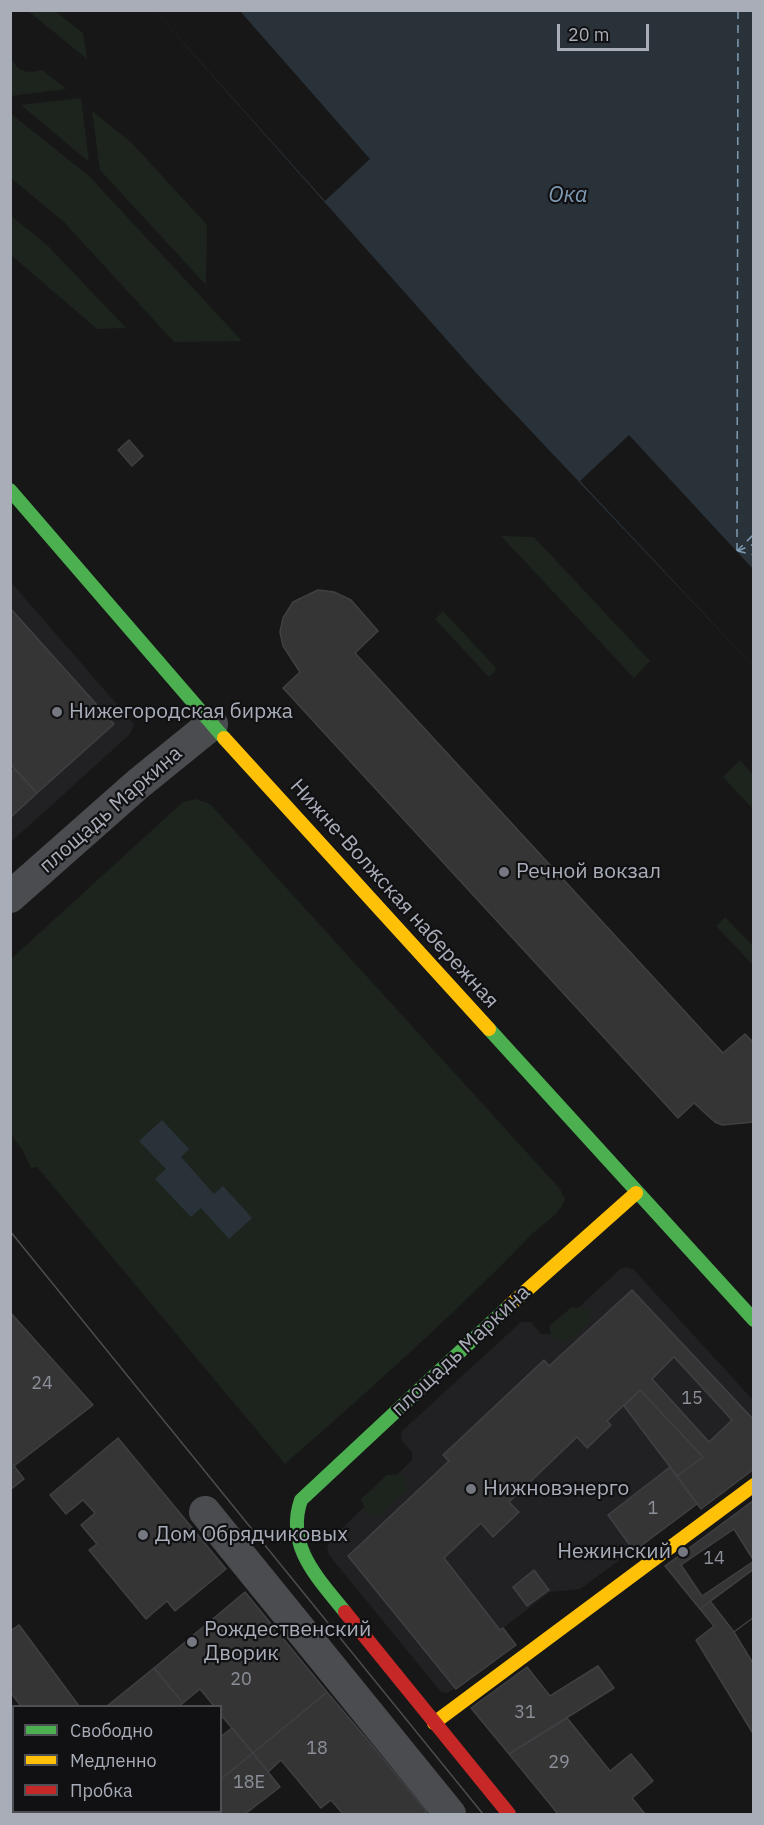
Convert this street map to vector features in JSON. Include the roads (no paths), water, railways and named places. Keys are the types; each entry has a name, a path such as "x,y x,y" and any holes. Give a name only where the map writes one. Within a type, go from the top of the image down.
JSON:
{"street":[{"name":"Нижне-Волжская набережная","path":"10,490 212,724 753,1320"},
{"name":"площадь Маркина","path":"10,897 138,784 212,724"},
{"name":"площадь Маркина","path":"434,1723 310,1569 294,1535 294,1516 301,1500 546,1271 636,1193"},
{"path":"509,1815 434,1723 753,1485"},
{"path":"206,1512 450,1815"}],"water":[{"name":"Ока","path":"155,11 753,11 753,666 478,375"},
{"path":"162,1120 189,1149 181,1157 214,1194 223,1186 252,1218 229,1239 201,1208 191,1217 155,1179 166,1169 139,1141"}],"tram line":[{"path":"10,1231 483,1814"}],"place":[{"name":"Нижегородская биржа","path":"57,712"},
{"name":"Речной вокзал","path":"504,872"},
{"name":"Нижновэнерго","path":"471,1489"},
{"name":"Дом Обрядчиковых","path":"143,1535"},
{"name":"Нежинский","path":"683,1552"},
{"name":"Рождественский Дворик","path":"192,1642"}]}
